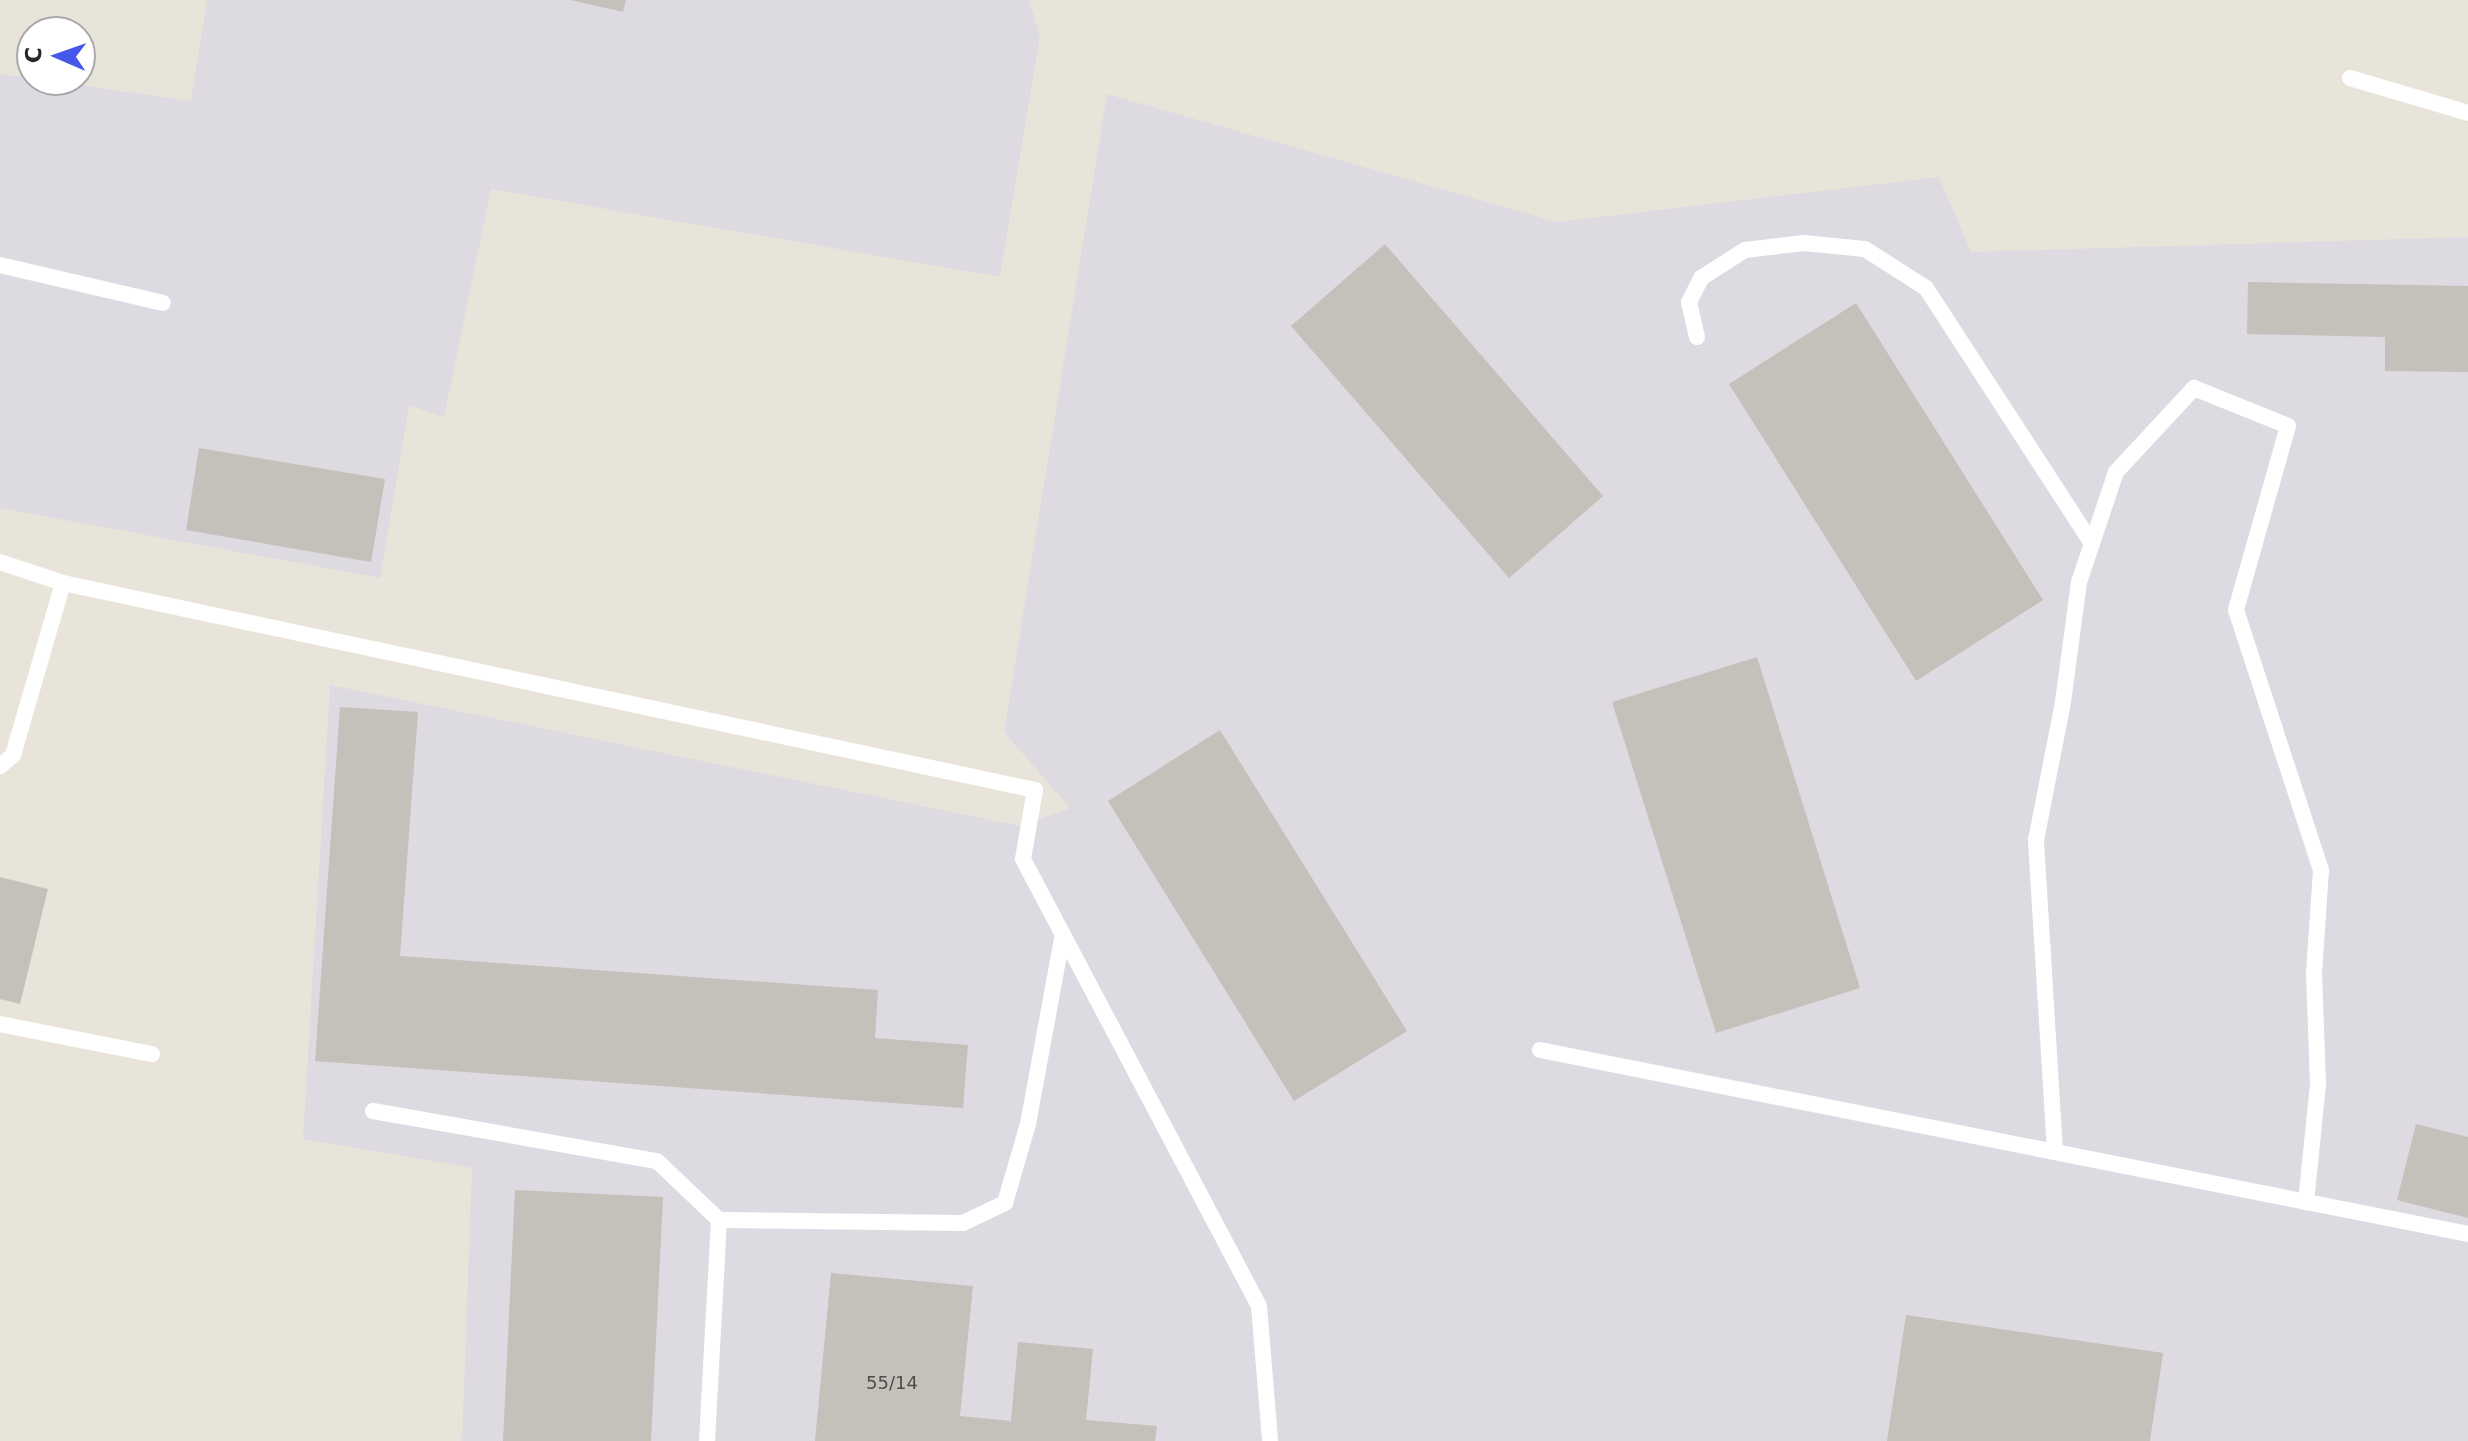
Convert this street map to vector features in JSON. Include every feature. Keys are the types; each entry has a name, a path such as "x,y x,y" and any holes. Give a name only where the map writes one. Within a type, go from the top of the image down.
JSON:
{"lane":[{"path":"2350,78 2468,113"},
{"path":"1697,337 1689,302 1701,278 1745,250 1804,243 1865,249 1926,288 2092,544"},
{"path":"0,265 163,303"},
{"path":"2055,1152 2036,840 2063,702 2079,582 2116,472 2194,388 2288,426 2236,610 2321,870 2314,974 2318,1084 2306,1202"},
{"path":"0,562 63,583 1035,790 1023,859 1259,1306 1270,1441"},
{"path":"0,766 13,755 63,583"},
{"path":"373,1111 657,1161 719,1220 963,1223 1005,1203 1028,1124 1063,934"},
{"path":"0,1024 152,1054"},
{"path":"1540,1050 2468,1234"},
{"path":"707,1441 719,1220"}],"shaded area":[{"path":"207,0 1029,0 1040,37 1000,277 491,189 444,417 409,405 380,578 0,508 0,74 16,76 16,96 96,96 96,88 191,101"},
{"path":"1107,94 1557,222 1939,177 1971,252 2468,237 2468,1441 462,1441 472,1168 303,1139 330,685 1020,826 1070,808 1004,732"}],"building":[{"path":"571,0 626,0 623,12"},
{"path":"1385,244 1603,496 1509,578 1291,326"},
{"path":"2248,282 2468,286 2468,372 2385,371 2385,337 2247,334"},
{"path":"1856,303 2043,600 1916,681 1729,384"},
{"path":"199,448 385,479 371,562 186,530"},
{"path":"1757,657 1860,988 1716,1033 1612,702"},
{"path":"340,707 418,712 400,956 878,990 875,1038 968,1045 963,1108 315,1061"},
{"path":"1220,730 1407,1031 1294,1101 1108,801"},
{"path":"0,877 48,889 20,1004 0,999"},
{"path":"2416,1124 2468,1137 2468,1218 2397,1200"},
{"path":"515,1190 663,1197 651,1441 503,1441"},
{"path":"831,1273 973,1286 960,1416 1011,1421 1018,1342 1093,1349 1086,1420 1157,1426 1155,1441 815,1441"},
{"path":"1906,1315 2163,1353 2150,1441 1887,1441"}]}
